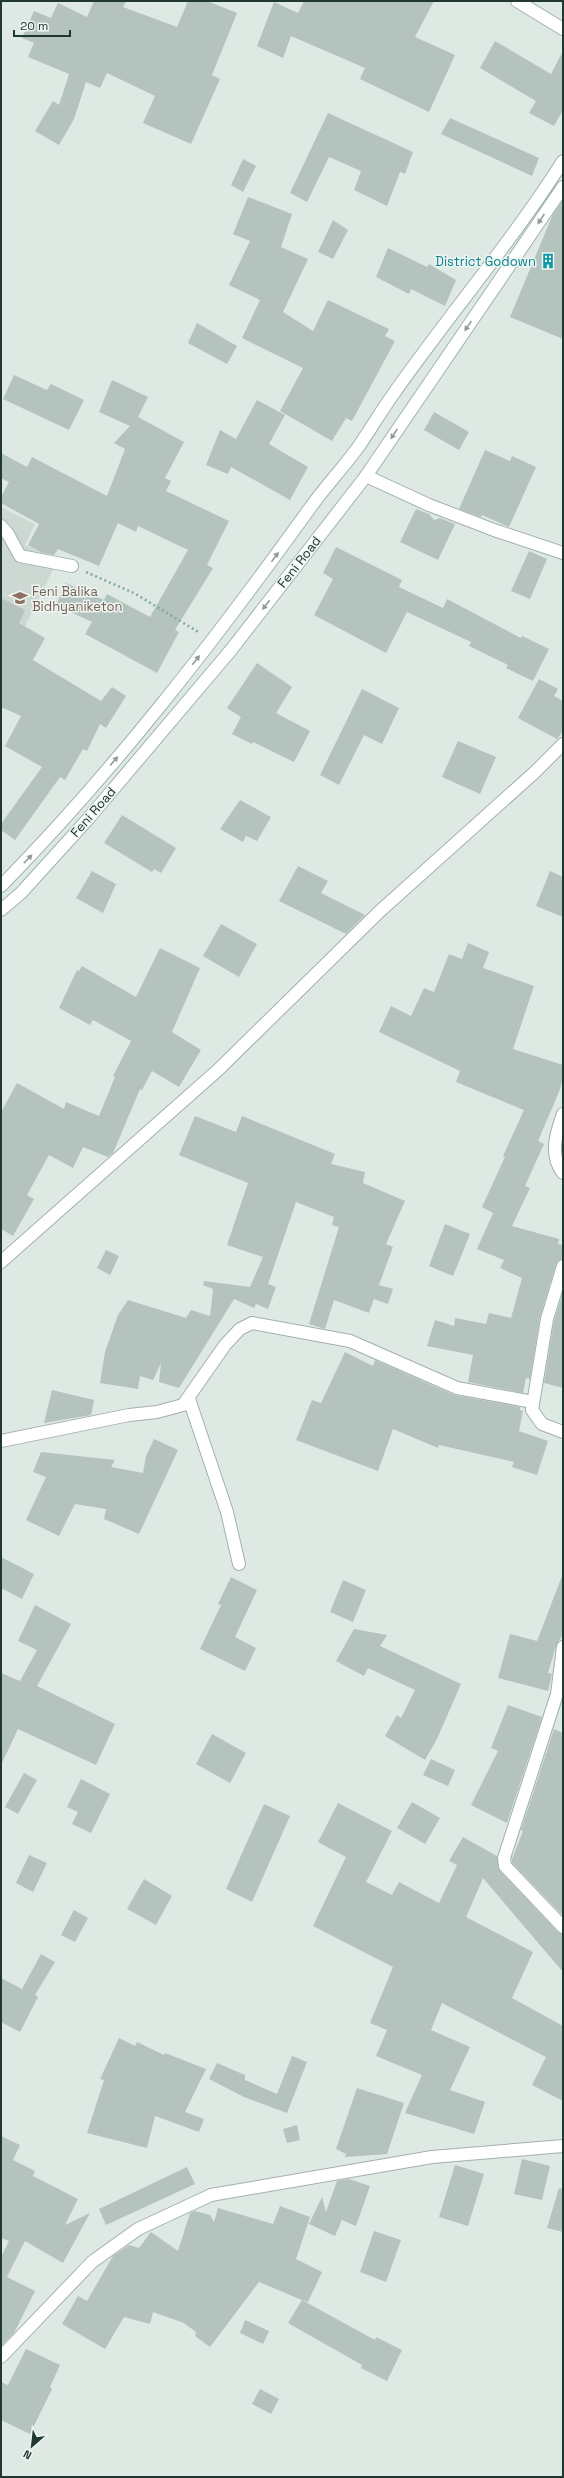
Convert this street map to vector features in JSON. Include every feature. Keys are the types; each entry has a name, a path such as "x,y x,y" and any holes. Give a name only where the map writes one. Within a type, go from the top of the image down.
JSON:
{"street":[{"path":"517,1 563,29"},
{"path":"1,886 40,847 91,788 147,722 212,640 312,505 358,447 392,396 518,228 563,162"},
{"name":"Feni Road","path":"1,910 21,893 88,819 231,650 366,476 563,187"},
{"path":"366,476 429,505 494,530 563,553"},
{"path":"1,526 8,534 20,556 72,566"},
{"path":"1,1262 218,1070 379,912 535,772 563,744"},
{"path":"563,1114 555,1142 555,1155 563,1173"},
{"path":"563,1266 547,1319 532,1410 536,1419 542,1424 563,1432"},
{"path":"1,1441 129,1414 157,1412 183,1405 189,1399 225,1345 240,1329 252,1323 350,1341 457,1388 533,1402"},
{"path":"189,1399 227,1512 239,1564"},
{"path":"563,1648 560,1695 504,1858 505,1866 563,1927"},
{"path":"1,2357 92,2262 138,2229 211,2195 432,2157 563,2146"}],"path":[{"path":"72,566 134,593 212,640"}],"shaded area":[{"name":"Feni Balika Bidhyaniketon","path":"1,507 35,524 25,545 57,561 17,643 1,635"}],"building":[{"path":"94,1 126,1 123,7 177,27 188,1 207,1 237,13 212,75 220,79 191,144 143,123 155,96 107,73 100,88 86,82 74,119 59,145 35,131 53,101 59,105 69,74 28,57 34,43 22,38 34,11 51,18 58,3 87,17"},
{"path":"304,1 434,1 415,37 455,55 429,112 360,79 365,68 291,36 283,58 257,46 274,2 298,13"},
{"path":"495,41 551,74 563,51 563,110 554,126 529,113 536,101 480,68"},
{"path":"328,113 413,152 405,174 400,172 387,206 354,190 361,171 329,157 307,202 290,193"},
{"path":"450,118 539,158 532,176 441,134"},
{"path":"243,159 256,166 243,192 231,185"},
{"path":"248,197 292,214 281,247 308,259 283,312 313,331 328,300 389,329 385,336 395,341 352,421 346,418 332,441 280,411 303,368 242,338 260,300 229,285 250,241 233,234"},
{"name":"District Godown","path":"563,200 563,339 510,317 553,214"},
{"path":"333,220 348,230 333,259 318,252"},
{"path":"388,248 427,267 429,264 456,280 445,306 411,289 409,294 376,277"},
{"path":"197,323 237,346 227,364 188,343"},
{"path":"14,375 47,390 51,384 84,400 69,430 3,399"},
{"path":"112,380 148,397 138,417 184,442 165,478 171,481 166,491 229,521 207,565 213,568 175,630 179,632 157,673 85,634 92,622 56,605 66,583 104,600 107,594 150,617 188,550 138,526 136,532 118,523 99,566 58,549 54,555 42,553 28,545 39,524 1,503 1,497 9,482 1,478 1,453 27,467 32,457 107,496 125,449 114,443 130,426 99,412"},
{"path":"257,400 285,415 269,444 308,467 290,500 231,467 228,474 206,465 220,430 236,439"},
{"path":"434,412 469,432 459,450 424,430"},
{"path":"485,450 510,461 512,456 536,467 509,527 482,515 481,517 459,509"},
{"path":"416,509 429,514 434,520 440,518 455,524 438,560 400,542"},
{"path":"336,547 402,580 399,587 443,608 447,599 521,638 522,636 549,649 533,681 506,668 508,665 469,646 471,642 407,612 386,653 314,615 333,579 323,573"},
{"path":"529,551 547,559 530,599 511,591"},
{"path":"1,598 25,610 19,623 45,638 33,660 101,701 112,687 126,696 106,728 100,724 87,751 83,749 65,780 60,777 15,840 1,830 1,824 42,767 5,746 21,716 1,707"},
{"path":"257,663 292,687 276,713 310,731 294,762 253,742 252,744 232,734 241,717 227,708"},
{"path":"539,679 558,689 554,696 563,701 563,731 557,739 518,718"},
{"path":"362,689 399,708 382,744 364,735 339,785 320,775"},
{"path":"458,741 496,757 480,794 442,777"},
{"path":"240,800 271,817 257,841 246,836 243,842 220,829"},
{"path":"122,815 176,848 161,873 154,869 152,872 104,843"},
{"path":"298,866 328,881 321,893 365,915 346,934 279,901"},
{"path":"92,871 116,884 103,913 76,898"},
{"path":"550,871 563,877 563,917 536,906"},
{"path":"221,924 257,944 239,977 203,956"},
{"path":"468,943 489,952 483,968 534,986 513,1049 563,1065 563,1079 559,1092 538,1141 544,1144 525,1186 530,1188 512,1226 559,1239 558,1244 563,1245 563,1259 556,1264 540,1317 530,1379 526,1378 523,1393 468,1382 473,1355 427,1346 435,1320 454,1326 455,1318 486,1324 489,1313 511,1318 522,1278 500,1268 504,1260 477,1249 493,1213 482,1207 505,1157 503,1156 524,1110 456,1082 460,1071 379,1032 391,1006 411,1016 424,988 434,992 449,954 462,959"},
{"path":"160,948 200,968 172,1032 201,1050 179,1087 152,1071 142,1090 140,1089 113,1153 108,1157 83,1147 73,1168 49,1155 27,1195 34,1199 13,1236 1,1229 1,1112 17,1083 64,1109 66,1102 99,1116 115,1077 113,1076 131,1041 93,1020 90,1025 59,1008 77,970 79,971 82,966 136,997"},
{"path":"195,1116 236,1132 242,1116 335,1154 331,1164 365,1172 363,1183 405,1201 386,1244 393,1247 379,1285 393,1289 388,1304 374,1299 369,1313 334,1300 325,1329 309,1324 339,1227 332,1225 334,1217 296,1202 268,1284 276,1287 268,1309 256,1304 254,1308 234,1299 179,1388 159,1382 161,1363 153,1380 140,1376 138,1389 100,1383 105,1352 118,1315 128,1300 186,1318 191,1310 210,1316 213,1289 203,1285 204,1281 250,1287 263,1257 227,1245 248,1183 179,1155"},
{"path":"445,1224 470,1234 453,1276 429,1266"},
{"path":"106,1250 119,1256 110,1275 97,1268"},
{"path":"563,1292 563,1388 544,1383 554,1321"},
{"path":"345,1352 373,1366 375,1360 454,1395 520,1407 520,1410 523,1411 519,1431 548,1441 537,1475 512,1467 514,1462 439,1445 438,1448 393,1429 378,1471 296,1440 312,1400 321,1403"},
{"path":"52,1390 94,1400 91,1415 44,1423"},
{"path":"154,1439 178,1450 139,1534 104,1519 106,1509 75,1504 59,1536 26,1520 46,1477 33,1472 41,1452 115,1460 111,1467 143,1473 146,1456"},
{"path":"1,1557 34,1574 22,1599 1,1588"},
{"path":"562,1576 563,1634 556,1646 548,1673 552,1674 548,1691 498,1678 510,1634 537,1641"},
{"path":"231,1577 257,1590 235,1637 256,1648 245,1671 200,1649 221,1605 218,1604"},
{"path":"343,1580 366,1590 353,1622 330,1612"},
{"path":"35,1605 71,1624 37,1686 115,1724 96,1765 18,1729 1,1765 1,1673 20,1681 37,1650 18,1641"},
{"path":"354,1629 387,1635 380,1646 461,1684 437,1739 425,1760 385,1736 397,1715 401,1718 415,1690 368,1668 364,1676 336,1661"},
{"path":"508,1705 542,1717 507,1823 471,1805 498,1751 491,1748"},
{"path":"554,1729 563,1733 563,1916 512,1863 512,1859 523,1831 521,1830"},
{"path":"212,1734 246,1753 230,1783 196,1764"},
{"path":"431,1759 455,1770 448,1786 423,1775"},
{"path":"24,1773 37,1780 18,1814 5,1807"},
{"path":"81,1779 110,1794 91,1833 72,1824 78,1812 67,1807"},
{"path":"412,1802 440,1818 425,1844 397,1828"},
{"path":"338,1803 392,1831 366,1882 392,1895 399,1882 439,1903 457,1865 449,1861 463,1837 497,1856 500,1871 558,1932 563,1934 563,1972 483,1878 466,1917 533,1952 512,1998 563,2026 563,2101 532,2085 546,2057 442,2003 431,2030 470,2047 450,2090 485,2102 474,2134 405,2113 422,2075 376,2056 387,2030 370,2023 393,1967 313,1926 346,1857 318,1842"},
{"path":"264,1804 290,1816 252,1902 226,1889"},
{"path":"29,1855 47,1863 33,1892 16,1883"},
{"path":"144,1879 172,1896 156,1925 127,1909"},
{"path":"74,1910 88,1918 75,1942 61,1935"},
{"path":"41,1954 55,1962 35,1995 38,1997 20,2032 1,2022 1,1978 22,1989"},
{"path":"119,2038 135,2046 137,2042 164,2055 165,2053 206,2069 185,2112 204,2119 199,2132 155,2116 147,2148 87,2133 104,2080 100,2079"},
{"path":"292,2056 307,2062 287,2113 244,2097 209,2079 217,2063 245,2075 245,2080 277,2094"},
{"path":"357,2088 404,2103 387,2154 345,2157 346,2154 336,2149"},
{"path":"297,2125 300,2140 287,2143 283,2129"},
{"path":"1,2136 20,2145 13,2160 35,2171 33,2176 78,2199 65,2225 90,2213 63,2263 25,2241 7,2277 35,2291 14,2333 1,2346 1,2257 9,2241 1,2238"},
{"path":"522,2159 550,2166 542,2200 514,2194"},
{"path":"455,2165 484,2174 468,2226 439,2217"},
{"path":"187,2167 195,2184 106,2225 99,2209"},
{"path":"349,2179 370,2186 356,2226 342,2220 335,2236 309,2224 322,2197 326,2212 337,2181"},
{"path":"559,2188 563,2189 563,2232 547,2228"},
{"path":"280,2206 310,2217 296,2259 322,2272 308,2302 259,2282 210,2347 195,2336 196,2332 184,2323 153,2312 150,2324 124,2317 105,2349 62,2324 78,2296 87,2301 113,2256 129,2245 139,2248 151,2232 178,2251 190,2213 195,2211 210,2215 214,2222 218,2208 273,2224"},
{"path":"374,2231 401,2240 386,2282 360,2272"},
{"path":"302,2300 375,2340 376,2337 402,2350 387,2381 361,2368 362,2365 288,2323"},
{"path":"245,2320 269,2331 263,2344 240,2333"},
{"path":"26,2349 60,2365 50,2387 52,2389 30,2434 1,2420 1,2382 8,2385"},
{"path":"260,2389 279,2399 271,2414 252,2404"}],"place":[{"name":"District Godown","path":"548,261"},
{"name":"Feni Balika Bidhyaniketon","path":"20,598"}]}
